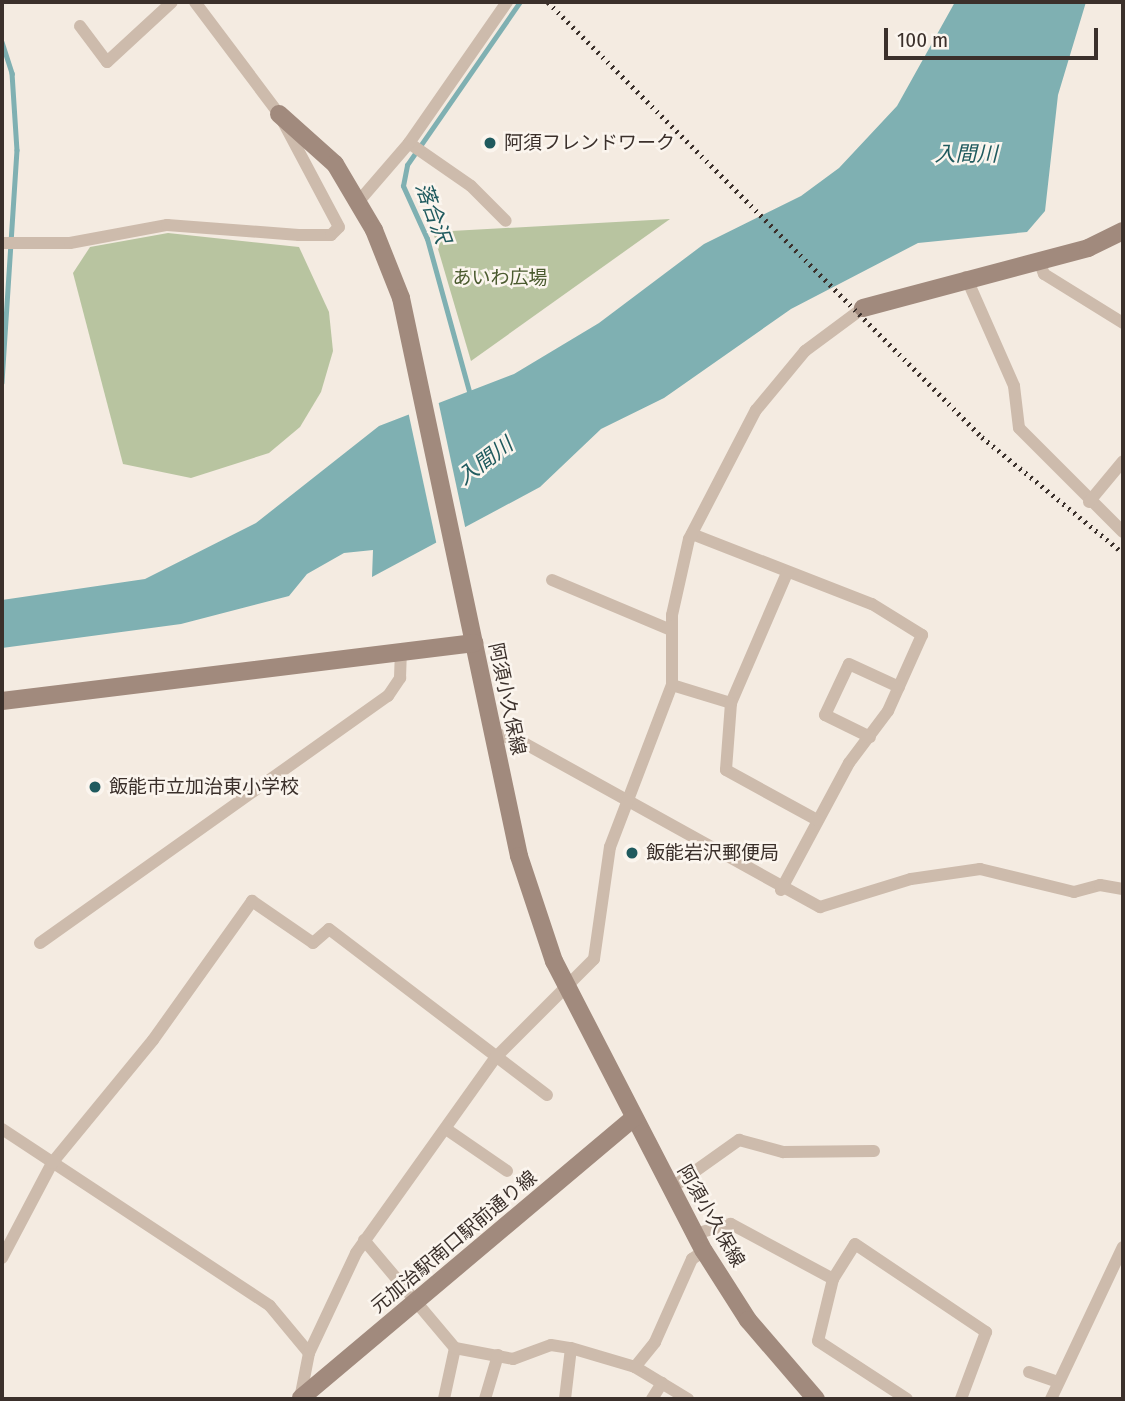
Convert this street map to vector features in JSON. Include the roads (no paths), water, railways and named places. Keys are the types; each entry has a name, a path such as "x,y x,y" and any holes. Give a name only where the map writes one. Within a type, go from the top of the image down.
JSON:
{"street":[{"path":"80,26 107,62 172,2"},
{"name":"阿須小久保線","path":"195,2 279,114 334,164 359,201 387,259 412,351 519,856 567,989 704,1251 748,1320 816,1399"},
{"path":"359,201 415,147 507,2"},
{"path":"2,243 30,245 167,225 331,235 339,227 331,207 279,114"},
{"path":"415,147 506,221"},
{"path":"301,1399 309,1353 364,1240 495,1058 567,989 594,959 610,847 625,800 672,685 671,630 692,534 756,410 805,351 863,308 966,277 1039,261 1123,231"},
{"path":"1039,261 1044,274 1123,323"},
{"path":"966,277 1014,386 1018,428 1089,502 1123,532"},
{"path":"1089,502 1123,461"},
{"path":"692,534 872,604 922,635 899,687 817,820 781,890"},
{"path":"788,573 731,703 726,770 817,820"},
{"path":"552,580 671,630"},
{"path":"2,701 474,643"},
{"path":"40,943 388,696 400,678 401,652"},
{"path":"870,737 825,715 849,664 899,687"},
{"path":"672,685 731,703"},
{"path":"494,733 522,742 781,890 825,908 911,879 980,869 1074,892 1100,885 1123,889"},
{"path":"2,1258 52,1163 153,1040 252,901 313,943 329,929 547,1095"},
{"name":"元加治駅南口駅前通り線","path":"301,1399 634,1118"},
{"path":"2,1129 270,1306 309,1353"},
{"path":"446,1129 507,1171"},
{"path":"670,1189 739,1140 783,1152 874,1152"},
{"path":"695,1234 731,1224 834,1279"},
{"path":"364,1240 455,1348 513,1359 551,1345 571,1348 635,1367 688,1399"},
{"path":"907,1399 818,1341 834,1279 855,1244 986,1332 961,1399"},
{"path":"1051,1399 1123,1247"},
{"path":"635,1367 655,1342 692,1259 704,1251"},
{"path":"444,1399 455,1348"},
{"path":"565,1399 571,1348"},
{"path":"485,1399 498,1355"},
{"path":"1029,1372 1058,1382"},
{"path":"652,1399 662,1383"}],"water":[{"name":"入間川","path":"955,2 1086,2 1058,95 1045,211 1027,232 918,243 791,309 664,398 601,429 540,487 372,577 373,550 344,553 307,574 289,596 181,624 2,648 2,600 145,579 256,523 379,426 514,374 599,323 704,244 801,196 839,168 897,106"}],"waterway":[{"name":"落合沢","path":"470,395 427,239 403,186 407,165 520,2"},
{"path":"2,42 12,73 17,150 2,383"}],"railway":[{"path":"548,2 982,437 1123,553"}],"place":[{"name":"阿須フレンドワーク","path":"490,143"},
{"name":"飯能市立加治東小学校","path":"95,787"},
{"name":"飯能岩沢郵便局","path":"632,853"}],"park label":[{"name":"あいわ広場","path":"500,278"}]}
